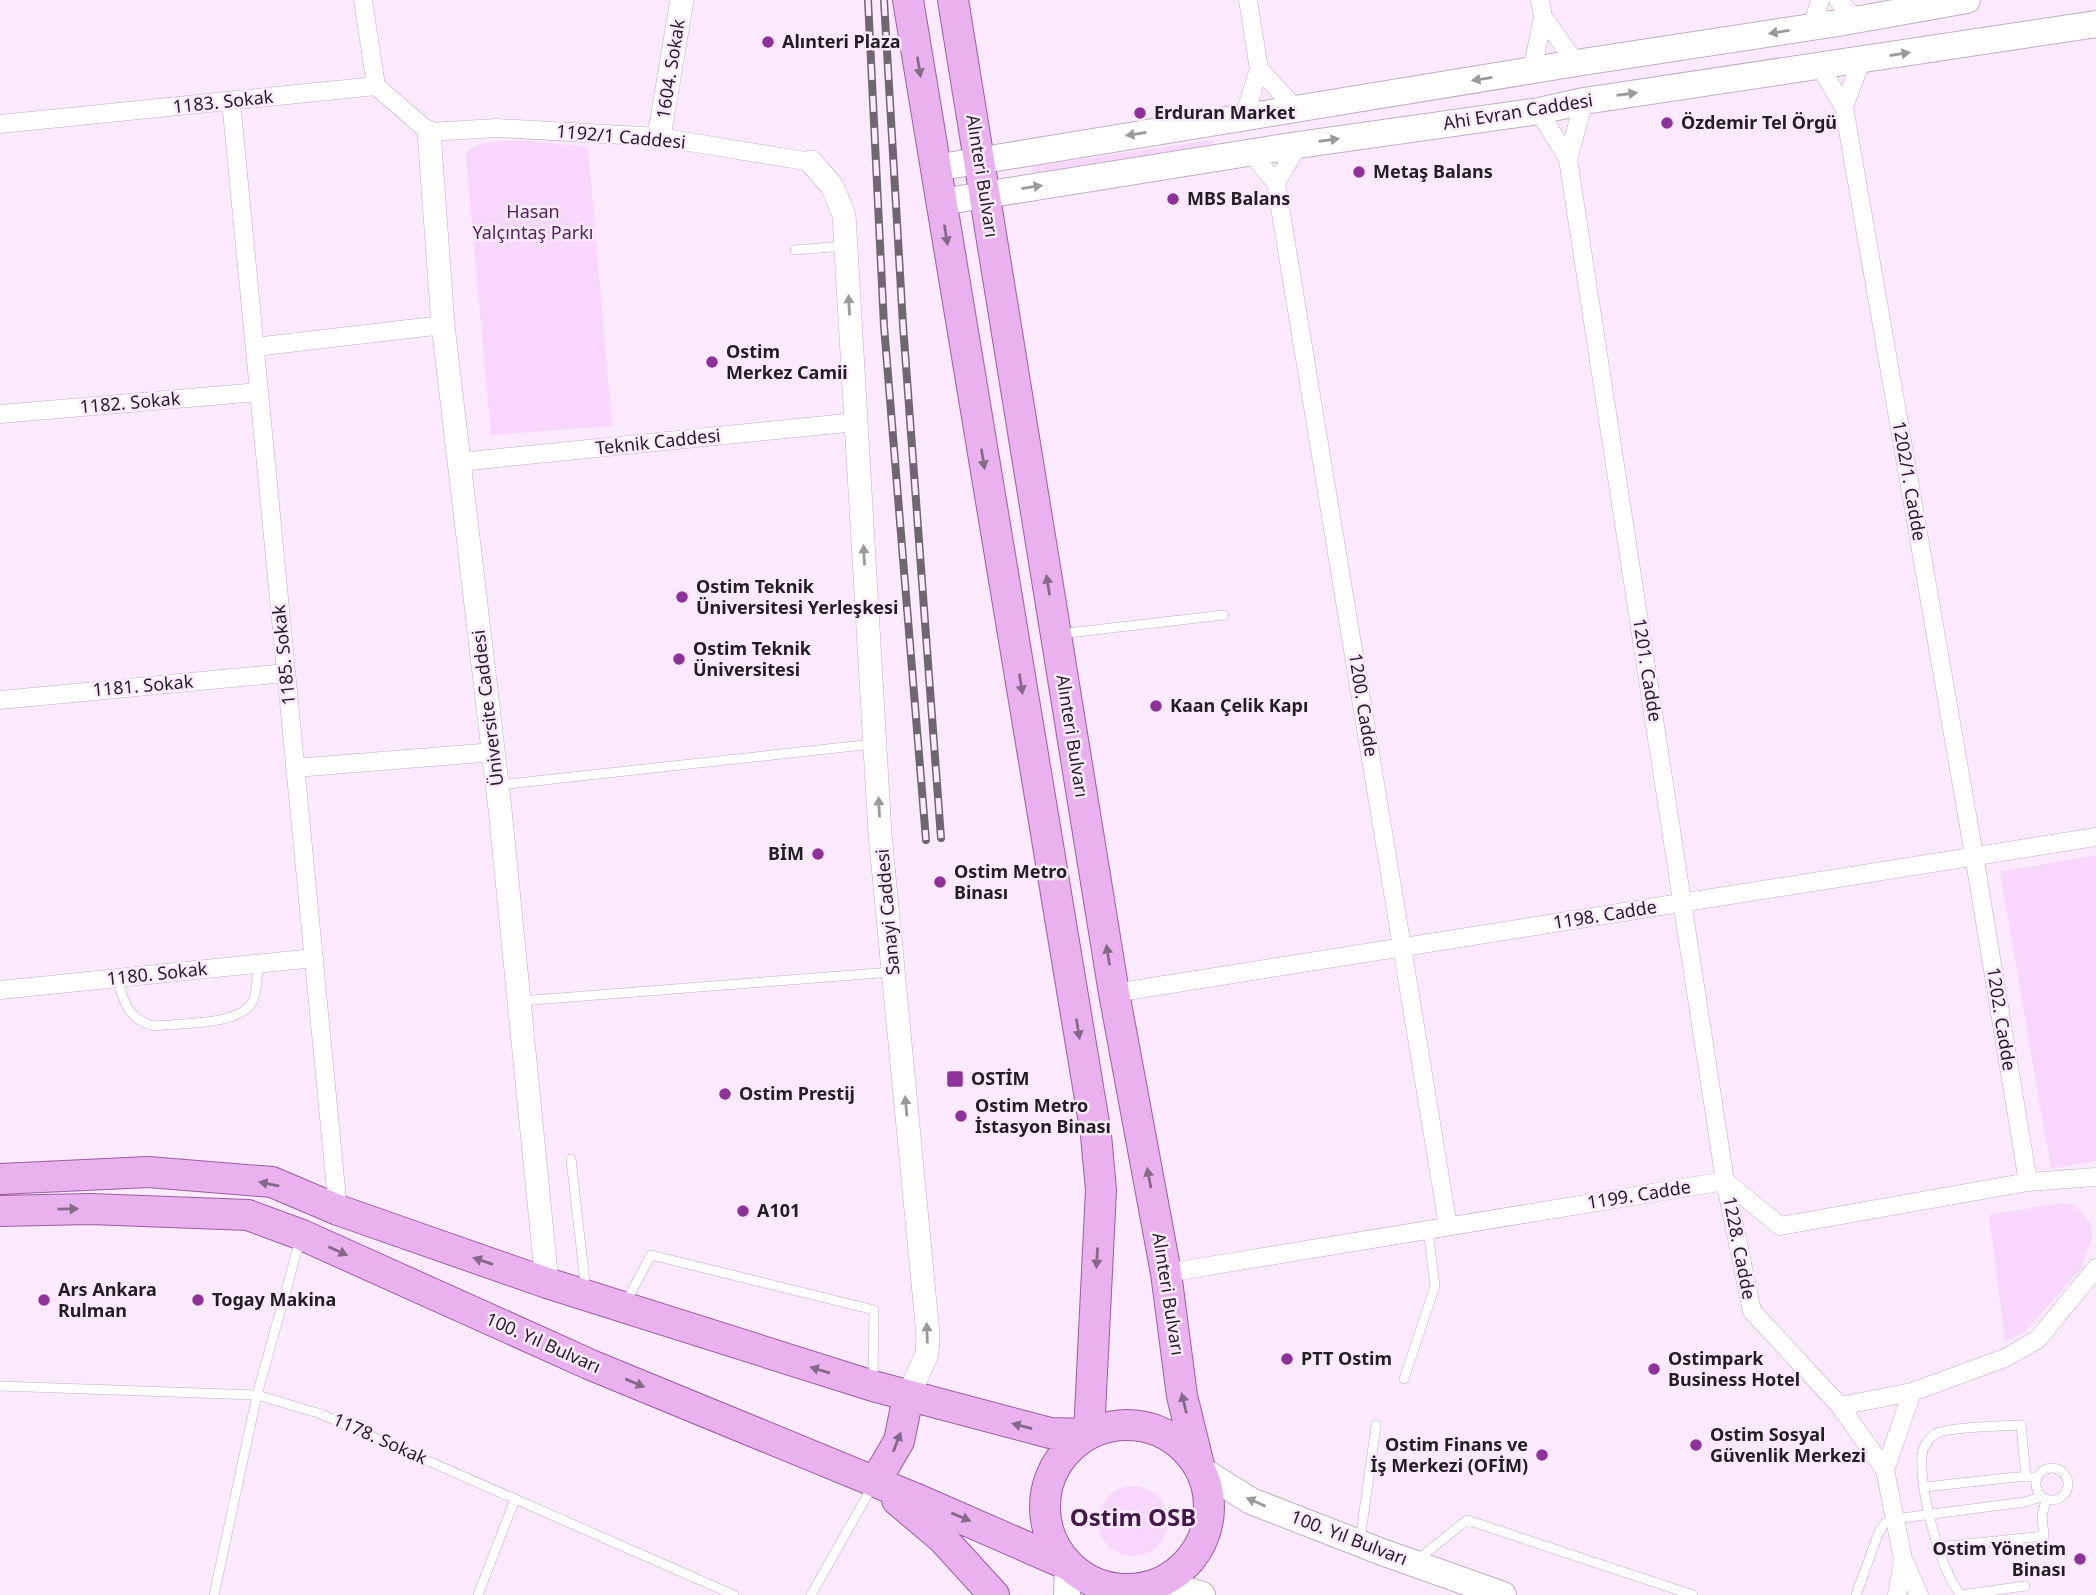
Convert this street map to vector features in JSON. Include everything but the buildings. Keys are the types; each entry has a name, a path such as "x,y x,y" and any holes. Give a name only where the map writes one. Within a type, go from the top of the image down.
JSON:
{"main road":[{"path":"908,0 1096,1135 1101,1190 1089,1434"},
{"name":"Alınteri Bulvarı","path":"953,0 1114,993 1166,1273 1182,1396 1200,1469"},
{"path":"935,168 1967,0"},
{"path":"1856,20 1861,61"},
{"name":"Ahi Evran Caddesi","path":"941,202 1250,152 1539,111 1584,101 2096,24"},
{"name":"1202/1. Cadde","path":"1812,27 1820,67"},
{"name":"1201. Cadde","path":"1576,63 1584,101"},
{"name":"1201. Cadde","path":"1532,71 1539,111"},
{"path":"1296,108 1298,145"},
{"path":"1244,117 1250,152"},
{"path":"0,1179 148,1172 272,1182 338,1210 587,1297 908,1397 1050,1433 1089,1434"},
{"name":"100. Yıl Bulvarı","path":"0,1210 90,1209 248,1215 302,1234 604,1370 1068,1565"},
{"path":"908,1397 899,1441 875,1482 942,1538 994,1595"},
{"path":"1156,1589 1182,1568 1199,1547 1208,1521 1208,1495 1200,1469 1184,1447 1161,1431 1134,1424 1107,1426 1089,1434 1063,1453 1051,1474 1045,1498 1045,1522 1053,1545 1068,1565 1088,1580 1111,1588 1156,1589 1202,1595"},
{"name":"100. Yıl Bulvarı","path":"1200,1469 1251,1501 1503,1595"},
{"path":"1067,1595 1068,1565"}],"street":[{"path":"363,0 376,86 429,132"},
{"name":"1604. Sokak","path":"659,137 682,0"},
{"path":"1244,117 1259,69 1248,0"},
{"name":"1202/1. Cadde","path":"1812,27 1820,0"},
{"path":"1838,0 1856,20"},
{"name":"1201. Cadde","path":"1541,9 1576,63"},
{"name":"1201. Cadde","path":"1532,71 1541,9"},
{"path":"1844,107 1861,61"},
{"name":"1202/1. Cadde","path":"1820,67 1844,107 1974,855"},
{"path":"1259,69 1296,108"},
{"name":"1183. Sokak","path":"0,124 376,86"},
{"name":"1185. Sokak","path":"231,101 338,1210"},
{"name":"1201. Cadde","path":"1568,159 1584,101"},
{"name":"1201. Cadde","path":"1539,111 1568,159 1726,1181"},
{"name":"1192/1 Caddesi","path":"429,132 497,128 659,137 811,162"},
{"name":"Üniversite Caddesi","path":"429,132 443,325 498,785 547,1283"},
{"path":"1250,152 1276,183 1298,145"},
{"name":"Sanayi Caddesi","path":"811,162 832,186 844,215 880,834 928,1335 927,1354 908,1397"},
{"name":"1200. Cadde","path":"1276,183 1448,1226"},
{"path":"255,346 443,325"},
{"name":"1182. Sokak","path":"0,414 259,391"},
{"name":"Teknik Caddesi","path":"459,462 856,422"},
{"name":"1181. Sokak","path":"0,700 286,673"},
{"path":"295,768 494,752"},
{"name":"1198. Cadde","path":"1114,993 2096,837"},
{"name":"1202. Cadde","path":"1974,855 2028,1182"},
{"name":"1180. Sokak","path":"0,990 314,958"},
{"path":"1726,1181 1780,1226 2028,1182 2096,1177"},
{"name":"1199. Cadde","path":"1166,1273 1726,1181"},
{"name":"1228. Cadde","path":"1726,1181 1752,1311 1840,1406 1885,1470 1903,1559 1919,1595"},
{"path":"1840,1406 1912,1392 2005,1358 2038,1339 2096,1268"},
{"path":"1885,1470 1912,1392"},
{"name":"1228. Cadde","path":"1897,1595 1903,1559"}],"lane":[{"path":"794,250 846,246"},
{"path":"1056,635 1224,615"},
{"path":"498,785 875,743"},
{"path":"117,978 126,1009 146,1024 154,1026 227,1019 240,1014 254,1000 258,963"},
{"path":"520,1001 893,972"},
{"path":"571,1159 587,1297"},
{"path":"1404,1379 1435,1286 1428,1230"},
{"path":"214,1595 257,1395 302,1234"},
{"path":"623,1309 651,1255 874,1310 873,1386"},
{"name":"1178. Sokak","path":"0,1386 257,1395 321,1413 734,1595"},
{"path":"1360,1543 1376,1425"},
{"path":"2025,1586 1961,1595 1945,1570 1928,1514 1922,1455 1927,1441 1939,1432 2021,1425 2026,1477"},
{"path":"1856,1595 1879,1532 1885,1523 1928,1514 2060,1498 2068,1485 2067,1478 2055,1468 2048,1468 2037,1477 1925,1487"},
{"path":"2037,1477 2037,1491 2044,1498"},
{"path":"811,1595 875,1482"},
{"path":"1938,1548 2044,1536 2044,1498"},
{"path":"478,1595 515,1499"},
{"path":"1413,1563 1467,1520 1693,1595"}],"green space":[{"path":"1213,140 1214,151 1034,177 1032,166"},
{"name":"Hasan Yalçıntaş Parkı","path":"501,141 588,147 612,426 491,435 466,157 467,151 481,144"},
{"path":"2096,855 2096,1161 2051,1169 2000,872"},
{"path":"2062,1203 2074,1205 2090,1222 2092,1238 2081,1269 2024,1333 2005,1341 1989,1215"},
{"path":"1140,1486 1153,1492 1162,1501 1166,1507 1166,1535 1158,1546 1147,1554 1126,1556 1108,1546 1100,1535 1098,1514 1108,1496 1119,1488"}],"railway":[{"path":"868,0 884,326 926,840"},
{"path":"884,0 903,325 941,838"}],"place":[{"name":"Alınteri Plaza","path":"768,42"},
{"name":"Erduran Market","path":"1140,113"},
{"name":"Özdemir Tel Örgü","path":"1667,123"},
{"name":"Metaş Balans","path":"1359,172"},
{"name":"MBS Balans","path":"1173,199"},
{"name":"Ostim Merkez Camii","path":"712,362"},
{"name":"Ostim Teknik Üniversitesi Yerleşkesi","path":"682,597"},
{"name":"Ostim Teknik Üniversitesi","path":"679,659"},
{"name":"Kaan Çelik Kapı","path":"1156,706"},
{"name":"BİM","path":"818,854"},
{"name":"Ostim Metro Binası","path":"940,882"},
{"name":"OSTİM","path":"955,1079"},
{"name":"Ostim Prestij","path":"725,1094"},
{"name":"Ostim Metro İstasyon Binası","path":"961,1116"},
{"name":"A101","path":"743,1211"},
{"name":"Ars Ankara Rulman","path":"44,1300"},
{"name":"Togay Makina","path":"198,1300"},
{"name":"PTT Ostim","path":"1287,1359"},
{"name":"Ostimpark Business Hotel","path":"1654,1369"},
{"name":"Ostim Sosyal Güvenlik Merkezi","path":"1696,1445"},
{"name":"Ostim Finans ve İş Merkezi (OFİM)","path":"1542,1455"},
{"name":"Ostim Yönetim Binası","path":"2080,1559"}],"district":[{"name":"Ostim OSB","path":"1133,1518"}]}
